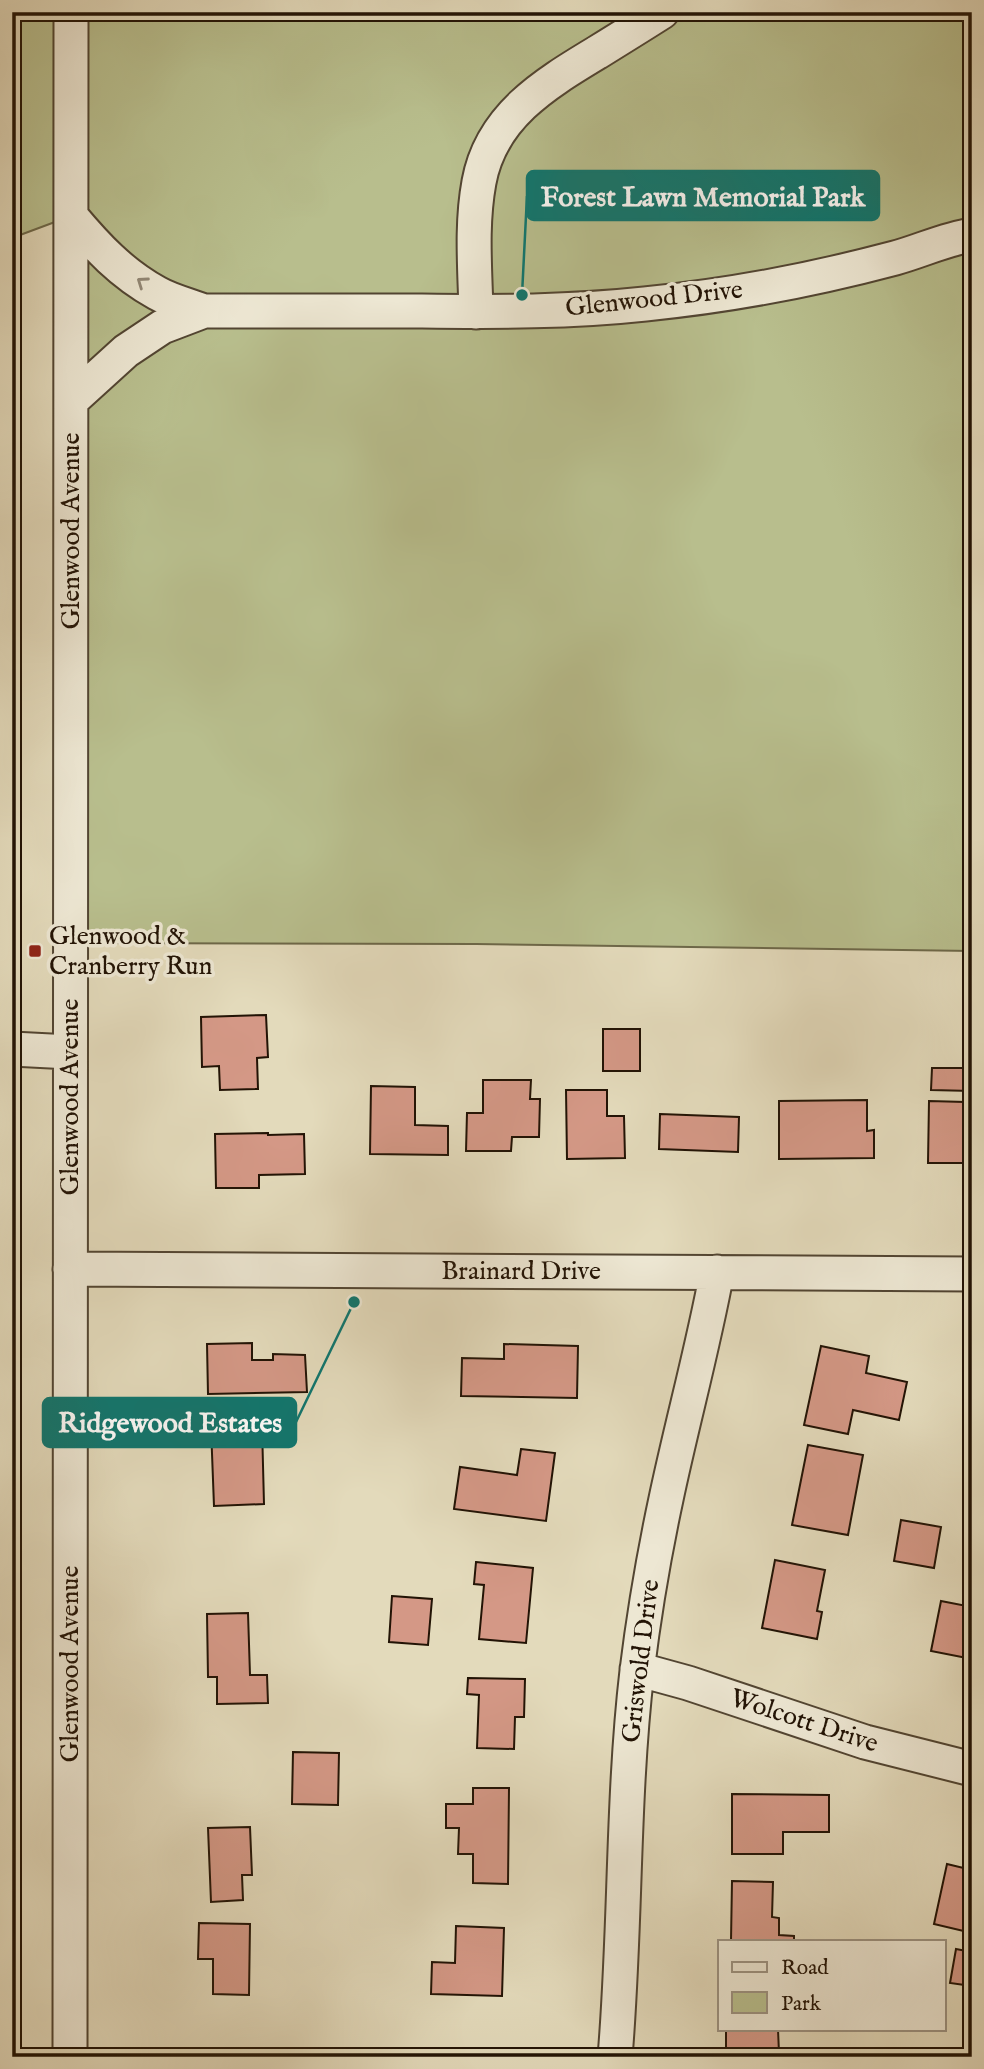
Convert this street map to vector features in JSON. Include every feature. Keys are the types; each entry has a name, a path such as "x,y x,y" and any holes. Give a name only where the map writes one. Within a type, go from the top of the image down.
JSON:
{"street":[{"name":"Glenwood Avenue","path":"70,2057 71,12"},
{"path":"476,312 474,222 479,181 493,139 514,112 550,81 662,12"},
{"name":"Glenwood Drive","path":"71,216 97,248 122,268 158,293 204,311"},
{"name":"Glenwood Drive","path":"71,401 126,351 162,327 204,311 476,312 645,304 747,290 897,258 966,231"},
{"path":"12,1049 70,1052"},
{"name":"Brainard Drive","path":"69,1269 972,1274"},
{"name":"Griswold Drive","path":"615,2057 620,2002 625,1828 637,1669 666,1500 707,1328 717,1272"},
{"name":"Wolcott Drive","path":"637,1669 688,1683 865,1742 972,1769"}],"green space":[{"path":"27,12 972,12 972,951 476,944 70,943 71,216 12,238 12,17"}],"building":[{"path":"266,1015 268,1057 257,1058 258,1089 220,1090 219,1066 202,1067 201,1017"},
{"path":"603,1029 640,1029 640,1071 603,1071"},
{"path":"932,1068 972,1068 972,1091 931,1090"},
{"path":"483,1080 531,1080 530,1099 540,1099 539,1137 512,1137 511,1151 466,1151 467,1113 483,1113"},
{"path":"371,1086 415,1087 415,1125 448,1126 448,1155 370,1154"},
{"path":"566,1090 607,1090 607,1116 624,1116 625,1158 567,1159"},
{"path":"867,1100 867,1131 874,1130 874,1158 779,1159 779,1101"},
{"path":"929,1101 965,1102 964,1114 972,1114 972,1163 928,1163"},
{"path":"660,1114 739,1117 738,1152 659,1149"},
{"path":"215,1134 304,1134 305,1174 259,1175 259,1188 216,1188"},
{"path":"252,1343 252,1360 273,1360 273,1354 305,1355 307,1392 208,1394 207,1344"},
{"path":"504,1344 578,1346 577,1398 461,1396 462,1358 504,1359"},
{"path":"821,1346 869,1356 866,1373 907,1382 899,1420 853,1410 848,1434 804,1425"},
{"path":"965,1392 972,1392 972,1442 966,1442"},
{"path":"262,1426 264,1504 214,1506 211,1427"},
{"path":"808,1445 863,1455 848,1535 792,1525"},
{"path":"521,1449 555,1453 546,1521 454,1509 460,1467 517,1475"},
{"path":"901,1520 941,1527 934,1568 894,1561"},
{"path":"775,1560 825,1570 817,1611 822,1612 817,1639 762,1628"},
{"path":"476,1562 533,1568 526,1643 479,1639 484,1585 474,1584"},
{"path":"392,1596 432,1599 428,1645 389,1642"},
{"path":"941,1601 972,1607 972,1659 931,1651"},
{"path":"248,1613 250,1675 267,1675 268,1703 217,1704 217,1677 208,1677 207,1614"},
{"path":"468,1678 525,1679 524,1717 515,1717 514,1749 477,1748 479,1695 467,1694"},
{"path":"293,1752 339,1753 338,1805 292,1804"},
{"path":"473,1788 509,1788 508,1884 473,1883 473,1854 458,1854 459,1828 446,1828 446,1804 473,1804"},
{"path":"732,1794 829,1795 829,1832 783,1832 783,1854 732,1854"},
{"path":"250,1827 252,1875 242,1875 243,1900 211,1902 208,1828"},
{"path":"947,1864 972,1870 972,1933 934,1924"},
{"path":"732,1881 773,1882 772,1917 779,1918 779,1935 794,1936 794,1940 731,1940"},
{"path":"199,1923 250,1924 249,1995 213,1994 213,1959 198,1959"},
{"path":"456,1926 504,1928 502,1996 431,1994 432,1962 455,1963"},
{"path":"956,1949 972,1952 972,1986 950,1983"},
{"path":"726,2030 778,2030 779,2053 726,2053"}],"place":[{"name":"Forest Lawn Memorial Park","path":"522,295"},
{"name":"Glenwood & Cranberry Run","path":"35,951"},
{"name":"Ridgewood Estates","path":"354,1302"}]}
